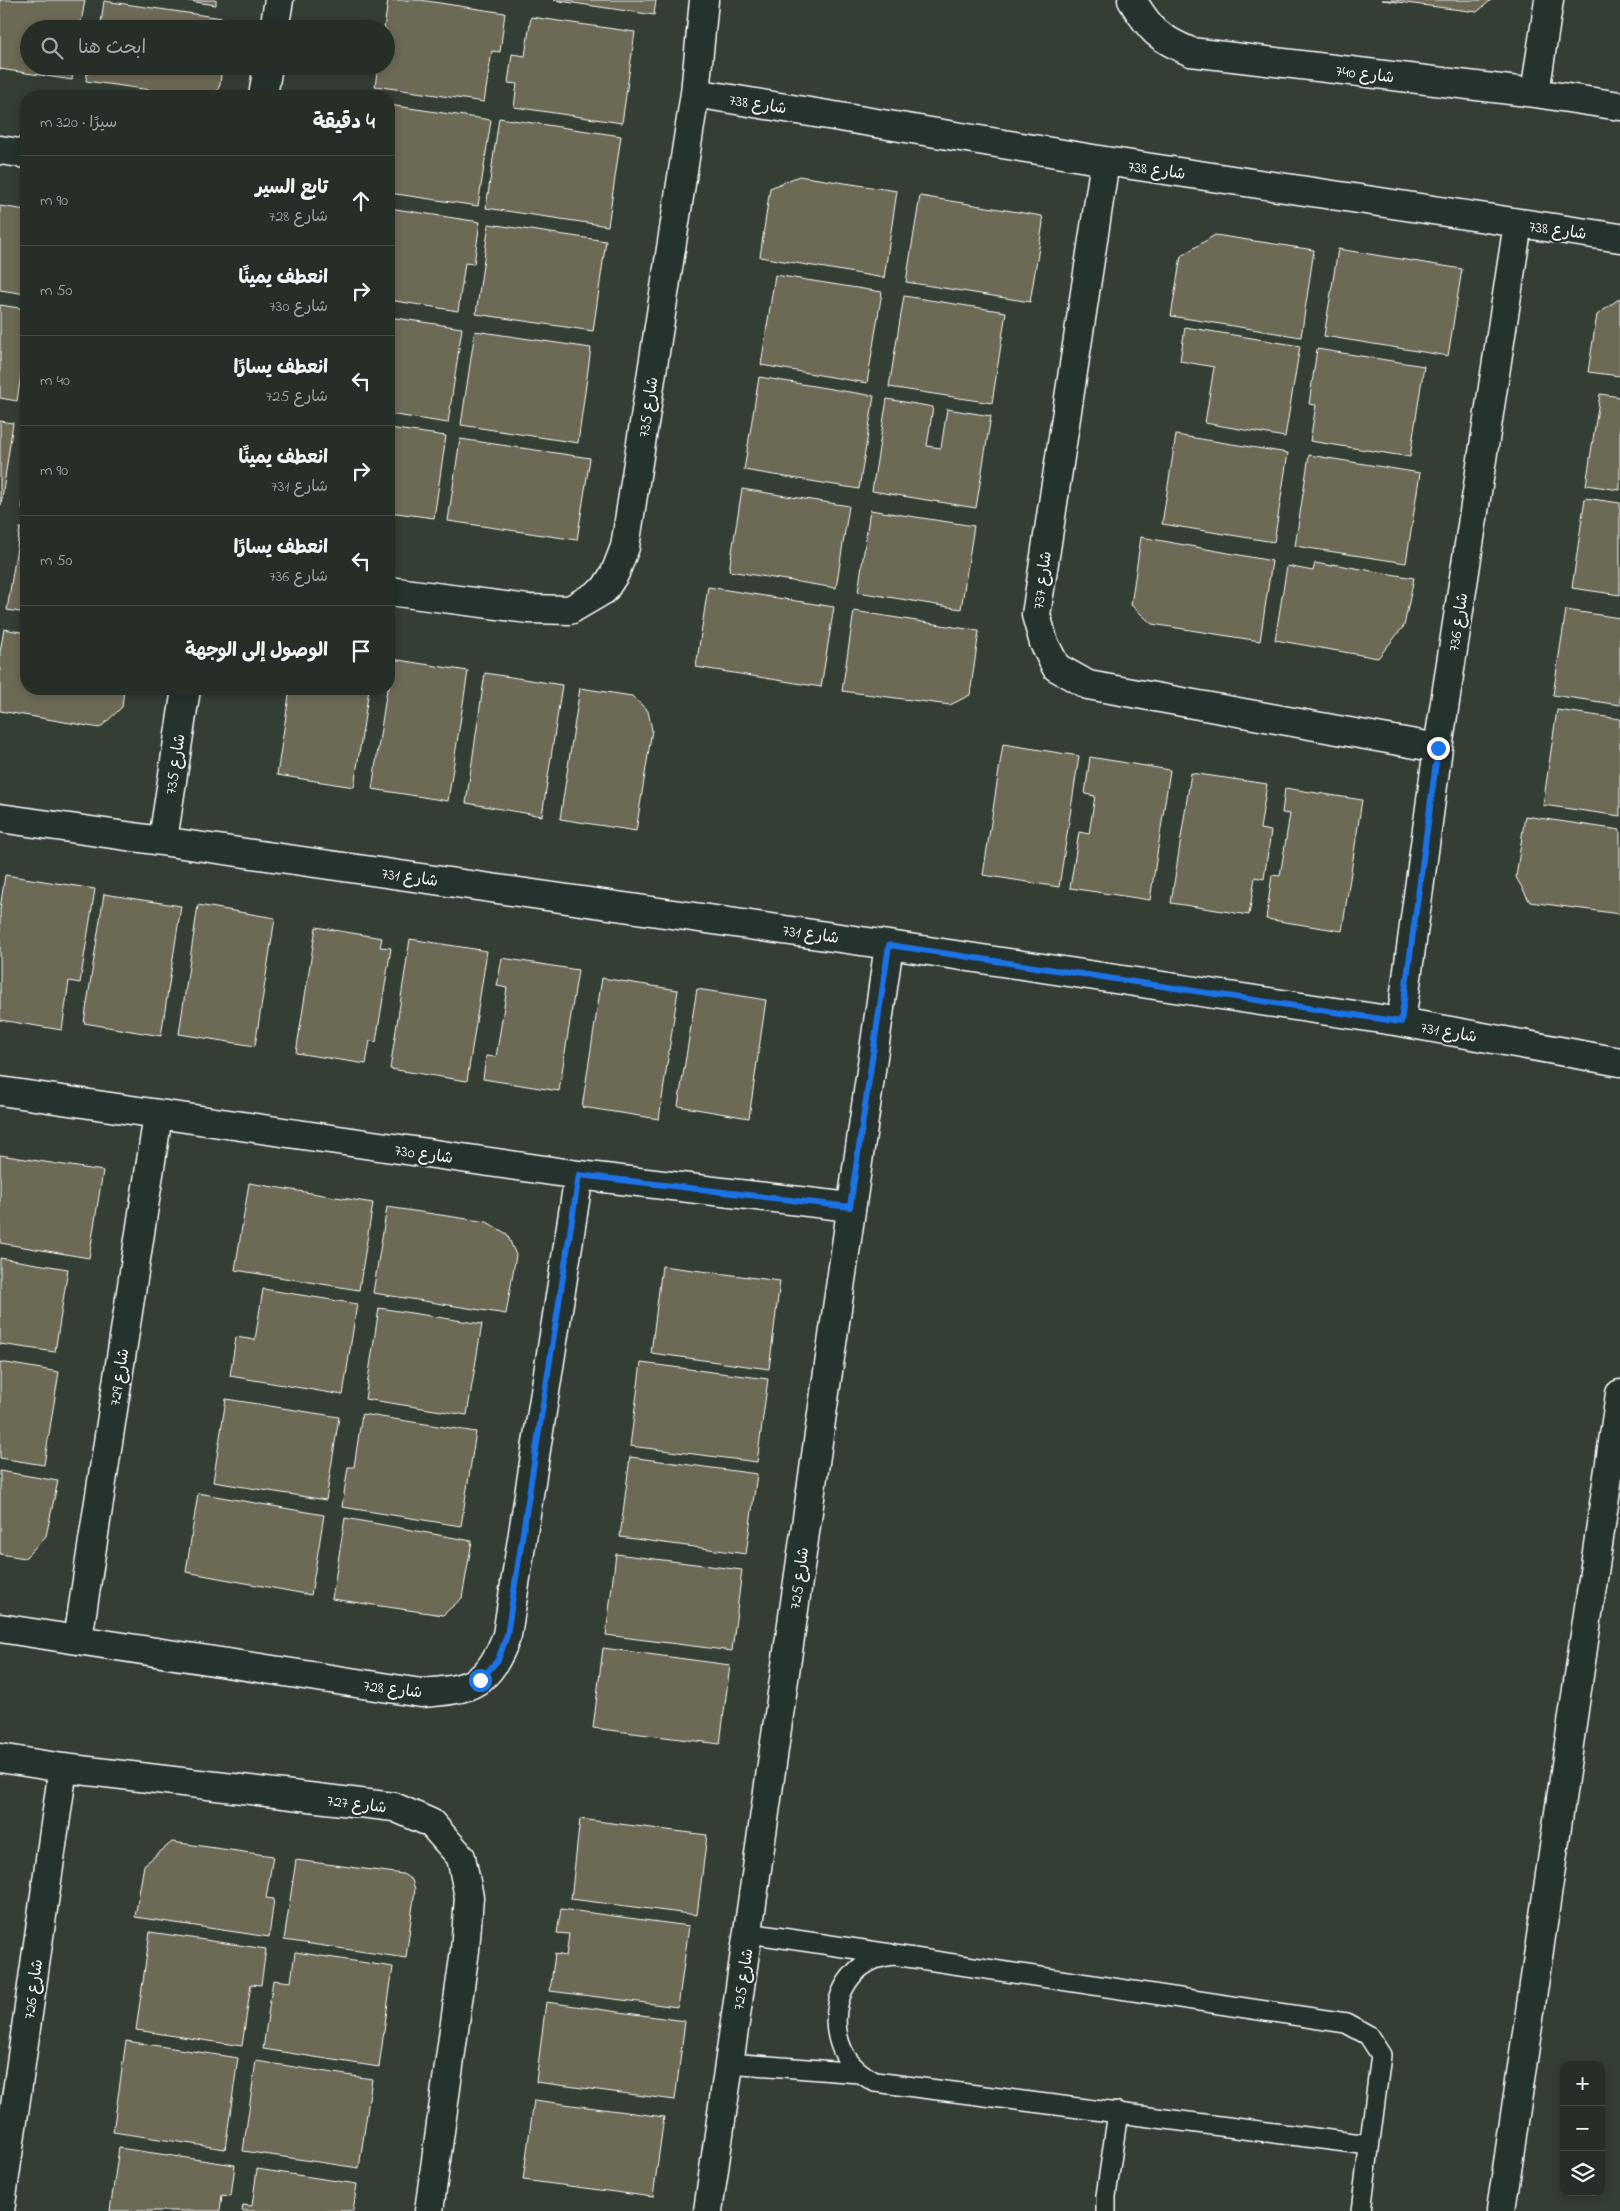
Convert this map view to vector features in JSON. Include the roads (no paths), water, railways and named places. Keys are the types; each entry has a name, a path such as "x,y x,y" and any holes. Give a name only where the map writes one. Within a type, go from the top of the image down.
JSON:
{"street":[{"path":"276,20 279,0"},
{"name":"شارع 735","path":"395,592 528,609 570,610 604,590 615,573 625,547 696,93 704,0"},
{"name":"شارع 740","path":"1132,0 1145,22 1164,41 1191,52 1535,92 1620,106"},
{"path":"1535,92 1549,0"},
{"path":"264,90 266,75"},
{"name":"شارع 738","path":"696,93 1105,161 1620,238"},
{"path":"0,150 20,153"},
{"name":"شارع 737","path":"1105,161 1036,615 1044,642 1056,667 1088,685 1438,748"},
{"name":"شارع 736","path":"1401,1022 1438,748 1518,223"},
{"name":"شارع 735","path":"163,840 185,695"},
{"name":"شارع 731","path":"0,818 889,945 1401,1022 1620,1062"},
{"name":"شارع 725","path":"708,2211 749,1933 850,1207 889,945"},
{"name":"شارع 730","path":"0,1091 579,1175 850,1207"},
{"name":"شارع 729","path":"78,1639 158,1115"},
{"name":"شارع 728","path":"0,1628 422,1693 451,1691 480,1680 498,1660 507,1635 579,1175"},
{"path":"1501,2211 1619,1403"},
{"name":"شارع 727","path":"0,1758 63,1768 394,1807 431,1823 461,1856 469,1897 429,2211"},
{"name":"شارع 726","path":"0,2211 63,1768"}],"lane":[{"path":"749,1933 1346,2023 1368,2035 1381,2055 1361,2211"},
{"path":"894,1955 875,1959 859,1970 846,1984 838,2002 835,2021 838,2040 846,2058 859,2073 875,2082 1369,2145"},
{"path":"729,2063 859,2073"},
{"path":"1106,2211 1106,2196 1118,2112"}]}
